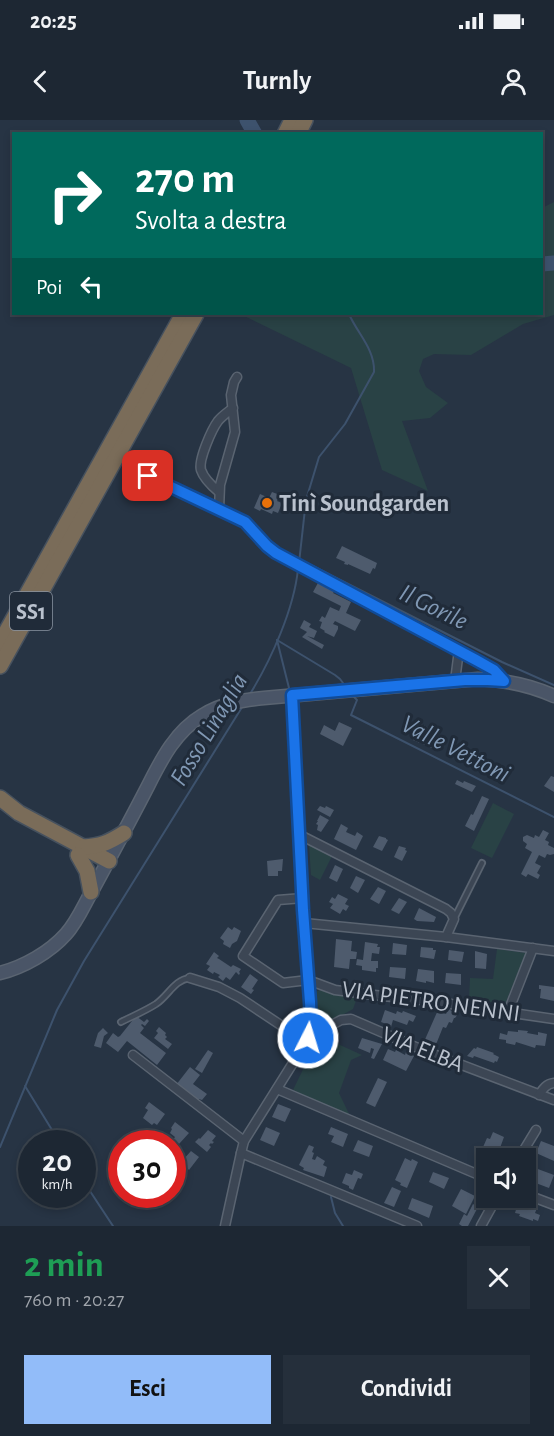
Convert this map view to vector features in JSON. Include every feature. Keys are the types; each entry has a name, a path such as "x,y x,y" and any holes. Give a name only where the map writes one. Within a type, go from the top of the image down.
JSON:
{"highway":[{"name":"SS1","path":"0,643 182,315"},
{"name":"SS1","path":"0,666 195,315"},
{"path":"0,798 19,813 80,851 92,892"},
{"path":"0,814 106,865"},
{"path":"80,851 103,844 124,833"}],"main road":[{"path":"0,973 31,961 59,941 73,925 164,755 182,732 203,714 234,702 264,698 455,681 504,681 532,687 554,696"}],"street":[{"path":"219,510 219,492 235,432 232,388 237,377"},
{"path":"219,492 201,471 201,461 214,428 232,408"},
{"path":"145,473 153,479 245,522 272,550 459,650 494,670 504,681"},
{"path":"455,681 459,650"},
{"path":"225,1226 244,1141 307,1040 311,1023 292,695"},
{"path":"300,835 452,913 454,919 446,937"},
{"path":"303,898 278,900 243,956 283,983 308,980"},
{"path":"304,923 446,937 554,951"},
{"path":"508,1012 534,948"},
{"path":"190,978 219,987 240,998 307,1040"},
{"name":"VIA PIETRO NENNI","path":"308,980 335,990 554,1019"},
{"name":"VIA ELBA","path":"307,1040 341,1020 351,1019 425,1051 554,1100"},
{"path":"133,1055 244,1141"},
{"path":"539,1095 550,1083 554,1083"},
{"path":"277,1089 476,1174"},
{"path":"525,1148 536,1130"},
{"path":"241,1153 417,1226"},
{"path":"536,1198 554,1205"},
{"path":"481,1226 490,1208"}],"lane":[{"path":"454,919 482,863"},
{"path":"121,1022 157,1003 177,982 190,978"}],"green space":[{"path":"554,202 554,315 523,324 471,355 434,354 423,359 419,371 426,387 448,403 430,418 402,421 428,491 382,470 351,368 242,315 543,315 543,208"},
{"path":"493,803 514,814 492,858 471,848"},
{"path":"309,845 332,856 320,880 311,875"},
{"path":"497,949 526,953 505,1004 469,999 470,978 493,979"},
{"path":"320,990 357,998 353,1009 318,1027 315,994"},
{"path":"327,1039 362,1055 351,1060 339,1093 350,1116 293,1090 312,1051"}],"building":[{"name":"Tinì Soundgarden","path":"272,492 280,495 277,501 282,503 278,513 273,511 272,514 254,508 260,494 269,498"},
{"path":"342,546 377,563 375,569 373,568 370,574 344,564 345,562 336,558"},
{"path":"319,581 336,589 333,593 351,602 346,613 361,620 355,631 335,621 333,624 338,626 338,629 334,637 320,628 322,622 319,621 322,616 325,618 330,607 339,611 341,606 313,592"},
{"path":"304,620 311,624 309,627 317,631 314,638 307,636 324,645 322,649 302,637 307,632 300,628"},
{"path":"339,722 352,728 343,746 320,734 324,725 335,731"},
{"path":"421,724 441,736 434,749 413,740"},
{"path":"551,776 554,777 554,792 544,786"},
{"path":"457,780 476,786 472,792 455,784"},
{"path":"482,796 489,799 474,831 465,826"},
{"path":"320,806 334,810 330,817 317,810"},
{"path":"320,815 329,820 321,832 317,830 318,825 316,824"},
{"path":"341,824 348,828 346,832 355,836 357,832 363,836 356,850 334,839"},
{"path":"543,830 549,833 545,840 554,848 554,854 547,854 545,858 539,855 535,863 541,866 537,873 540,875 538,879 528,874 526,877 521,874 532,852 525,848 527,844 523,841 523,837 527,835 534,838 535,835 539,837"},
{"path":"379,836 388,840 382,851 373,847"},
{"path":"399,846 406,848 407,851 402,861 394,857"},
{"path":"283,859 282,871 278,871 278,876 268,876 267,861"},
{"path":"335,865 343,869 337,882 329,878"},
{"path":"356,876 365,880 358,893 350,888"},
{"path":"378,887 386,891 379,904 370,899"},
{"path":"338,894 348,899 345,904 349,906 340,914 330,908 333,904 329,902"},
{"path":"399,898 407,902 399,914 391,910"},
{"path":"419,908 436,917 434,922 414,919"},
{"path":"228,927 241,931 237,941 230,948 223,944 224,941 220,938"},
{"path":"336,939 352,941 351,951 357,952 356,959 350,959 349,969 334,967"},
{"path":"365,942 378,944 377,947 380,947 379,954 372,953 371,961 378,961 376,972 362,970 362,966 356,965 357,959 363,960"},
{"path":"393,943 407,945 406,955 392,954"},
{"path":"421,947 436,950 434,959 420,957"},
{"path":"449,950 464,952 462,962 448,960"},
{"path":"475,951 487,954 486,969 475,968"},
{"path":"214,952 219,956 217,958 231,967 233,965 241,969 239,975 236,972 230,980 226,977 223,981 218,977 220,975 207,970 210,966 206,964"},
{"path":"390,967 406,968 405,979 389,977"},
{"path":"418,969 434,971 434,983 416,981"},
{"path":"446,973 461,974 461,985 445,983"},
{"path":"250,974 258,980 251,994 241,987"},
{"path":"539,985 554,987 554,1001 540,998"},
{"path":"448,1009 458,1014 452,1023 449,1022 446,1028 443,1027 432,1048 423,1044 438,1010 446,1014"},
{"path":"385,1010 396,1014 397,1011 402,1013 403,1011 416,1016 413,1022 409,1020 407,1025 393,1020 391,1027 381,1022"},
{"path":"136,1016 144,1022 147,1019 149,1021 145,1026 141,1025 144,1028 140,1033 166,1053 157,1065 127,1041 118,1052 106,1043 113,1033 120,1036"},
{"path":"159,1027 166,1033 165,1039 172,1044 168,1049 154,1038"},
{"path":"103,1028 108,1033 104,1036 101,1048 94,1046 98,1033"},
{"path":"518,1030 538,1035 538,1032 547,1034 545,1046 536,1045 535,1048 516,1042 515,1045 499,1039 500,1033 507,1035 508,1031 518,1032"},
{"path":"362,1038 382,1044 374,1059 371,1058 374,1049 371,1048 370,1053 358,1048"},
{"path":"477,1047 494,1053 499,1057 497,1062 467,1056"},
{"path":"388,1049 414,1056 406,1071 383,1060"},
{"path":"208,1050 213,1053 202,1073 195,1069"},
{"path":"190,1067 200,1075 193,1084 207,1094 202,1100 197,1101 176,1085"},
{"path":"378,1078 387,1082 375,1107 366,1103"},
{"path":"149,1102 165,1114 157,1125 154,1123 152,1125 143,1118 148,1110 145,1108"},
{"path":"278,1104 291,1109 285,1122 272,1117"},
{"path":"175,1122 185,1130 172,1130"},
{"path":"266,1127 280,1133 274,1146 260,1140"},
{"path":"331,1127 348,1134 343,1147 331,1142 334,1136 328,1134"},
{"path":"208,1130 216,1136 207,1152 195,1142"},
{"path":"493,1132 504,1137 500,1148 483,1148 487,1138 490,1139"},
{"path":"358,1140 373,1146 369,1157 353,1151"},
{"path":"541,1141 554,1146 554,1161 536,1153"},
{"path":"309,1145 314,1147 312,1159 315,1160 317,1156 325,1161 323,1165 327,1167 324,1177 303,1170 304,1168 299,1165"},
{"path":"191,1151 199,1157 189,1170 186,1167 186,1157"},
{"path":"405,1158 418,1162 407,1188 395,1180"},
{"path":"536,1168 554,1175 549,1188 536,1183"},
{"path":"354,1170 363,1174 361,1179 358,1178 353,1190 342,1183 346,1173 352,1175"},
{"path":"433,1172 449,1178 444,1189 429,1182"},
{"path":"392,1187 401,1191 394,1207 384,1203"},
{"path":"461,1189 475,1196 466,1214 452,1206"},
{"path":"412,1198 433,1206 429,1218 408,1209"},
{"path":"473,1204 476,1206 477,1208 468,1226 459,1224 464,1214 467,1216"},
{"path":"536,1207 537,1208 535,1213 540,1215 538,1221 533,1219 533,1221 515,1213 516,1208"}],"waterway":[{"path":"247,120 254,132"},
{"path":"543,264 554,263"},
{"name":"Fosso Linaglia","path":"299,563 306,500 319,457 345,424 374,372 369,349 349,315"},
{"name":"Il Gorile","path":"299,559 502,662 554,685"},
{"name":"Fosso Linaglia","path":"250,694 266,666 287,617 298,569"},
{"name":"Valle Vettoni","path":"277,640 335,675 346,687"},
{"path":"277,640 289,688"},
{"name":"Valle Vettoni","path":"351,694 357,700 351,715 554,817"},
{"name":"Fosso Linaglia","path":"0,1147 57,1010 84,961 244,704"},
{"path":"25,1086 52,1130"},
{"path":"331,1197 335,1213 343,1226"},
{"path":"96,1200 113,1226"}],"place":[{"name":"Tinì Soundgarden","path":"267,503"}],"route":[{"path":"148,476 245,522 276,553 445,642 494,670 504,681 465,680 292,695 311,1023 308,1038"}]}
